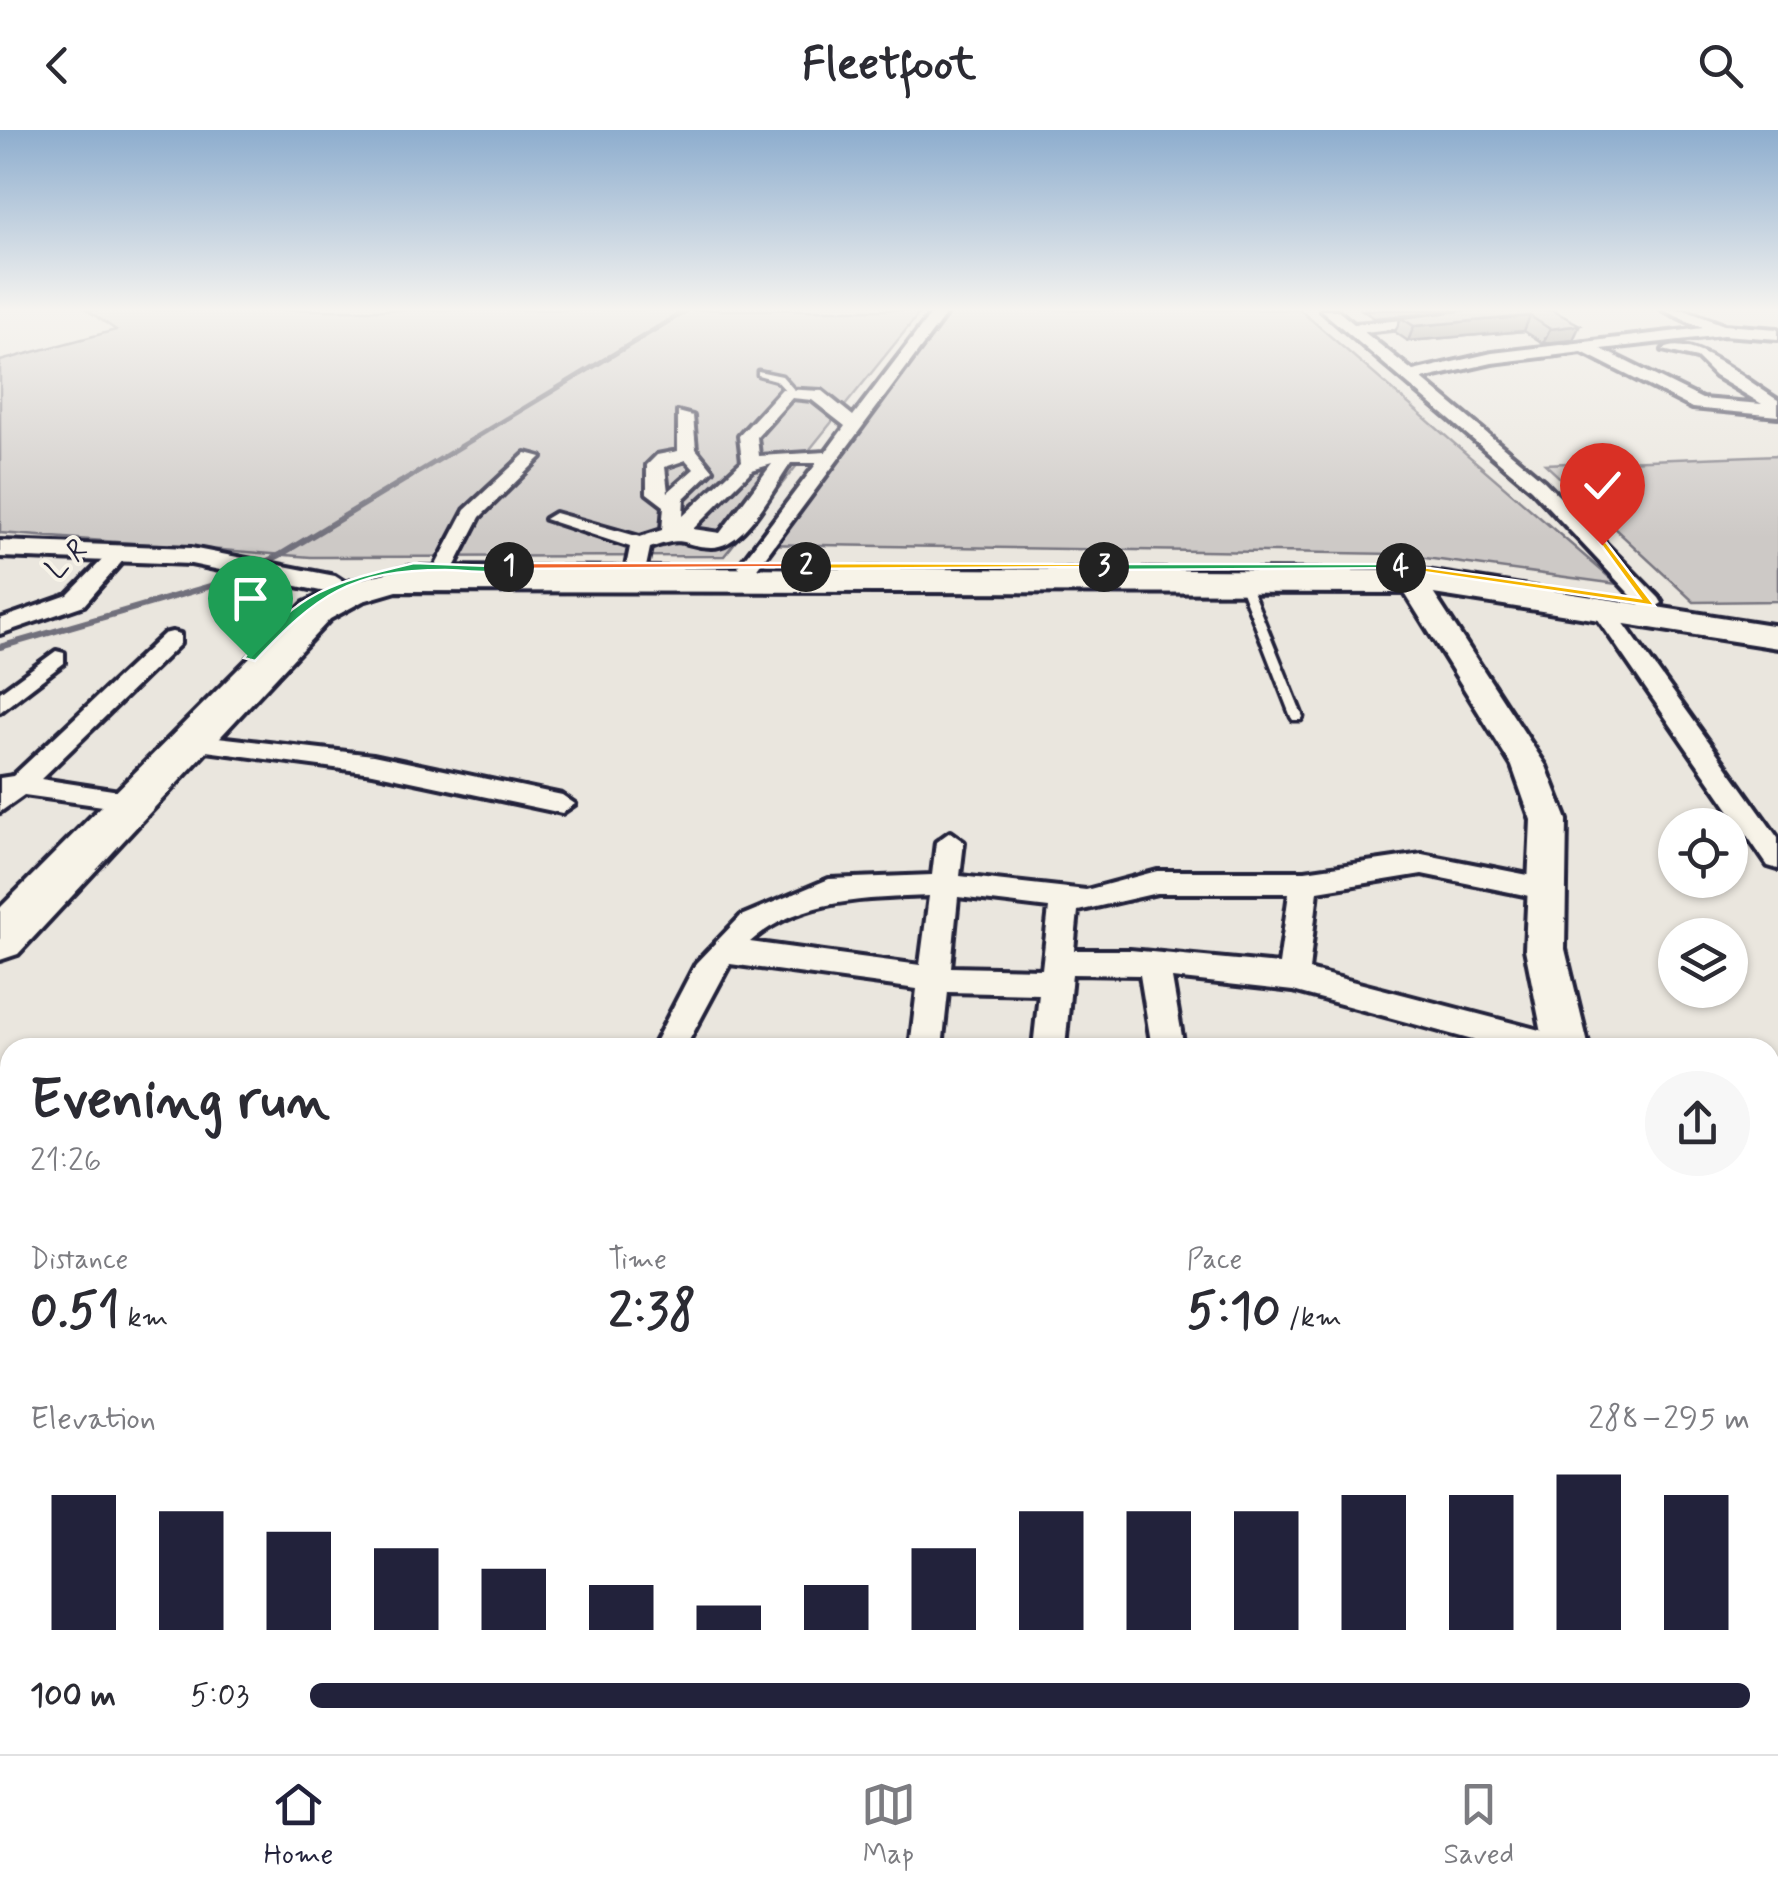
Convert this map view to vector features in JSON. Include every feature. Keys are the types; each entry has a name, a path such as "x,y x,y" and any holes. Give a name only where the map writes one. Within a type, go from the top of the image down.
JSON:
{"main road":[{"path":"0,909 299,607 335,585 380,571 639,555 748,567 1422,568 1778,623"},
{"path":"0,940 317,611 346,593 383,582 410,578 1412,582 1778,637"}],"street":[{"path":"748,567 883,386"},
{"path":"1419,386 1561,505 1602,545 1650,603"},
{"path":"1662,386 1698,404 1778,410"},
{"path":"1739,386 1778,410"},
{"path":"751,464 748,436 792,392 816,395 854,424"},
{"path":"676,533 672,503 681,489 702,474 700,462 689,454 684,416"},
{"path":"672,503 657,493 656,465 663,459 689,454"},
{"path":"445,566 472,514 532,456"},
{"path":"555,519 639,555 676,533 735,471 786,457 828,457"},
{"path":"676,533 723,539 786,457"},
{"path":"751,503 791,507"},
{"path":"0,549 116,557 191,556 335,585"},
{"name":"L R","path":"0,627 76,600 116,557"},
{"path":"1412,582 1530,766 1549,820 1546,950 1565,1038"},
{"path":"1602,608 1778,859"},
{"path":"6,790 172,639"},
{"path":"0,704 56,658"},
{"path":"192,742 373,764 562,804"},
{"path":"6,790 110,798"},
{"path":"927,1038 950,842"},
{"path":"674,1038 723,951 751,924 829,890 944,885 1064,900 1104,898 1173,880 1305,882 1422,864 1549,889"},
{"path":"1293,978 1305,882"},
{"path":"1050,1038 1064,900"},
{"path":"723,951 935,980 1154,964 1293,978 1438,1032 1482,1038"},
{"path":"1154,964 1166,1038"}],"lane":[{"path":"786,386 792,392"},
{"path":"1243,580 1297,717"}],"shaded area":[{"path":"0,386 861,386 724,556 311,557 0,533"},
{"path":"885,386 1388,386 1617,584 1396,554 755,544"},
{"path":"1778,455 1778,601 1694,602 1545,464"}],"waterway":[{"path":"407,479 561,386"},
{"path":"0,647 221,583 280,555 411,476"}],"route":[{"path":"250,658 299,607 335,585 380,571 414,566 1422,568 1650,603 1602,545"}]}
